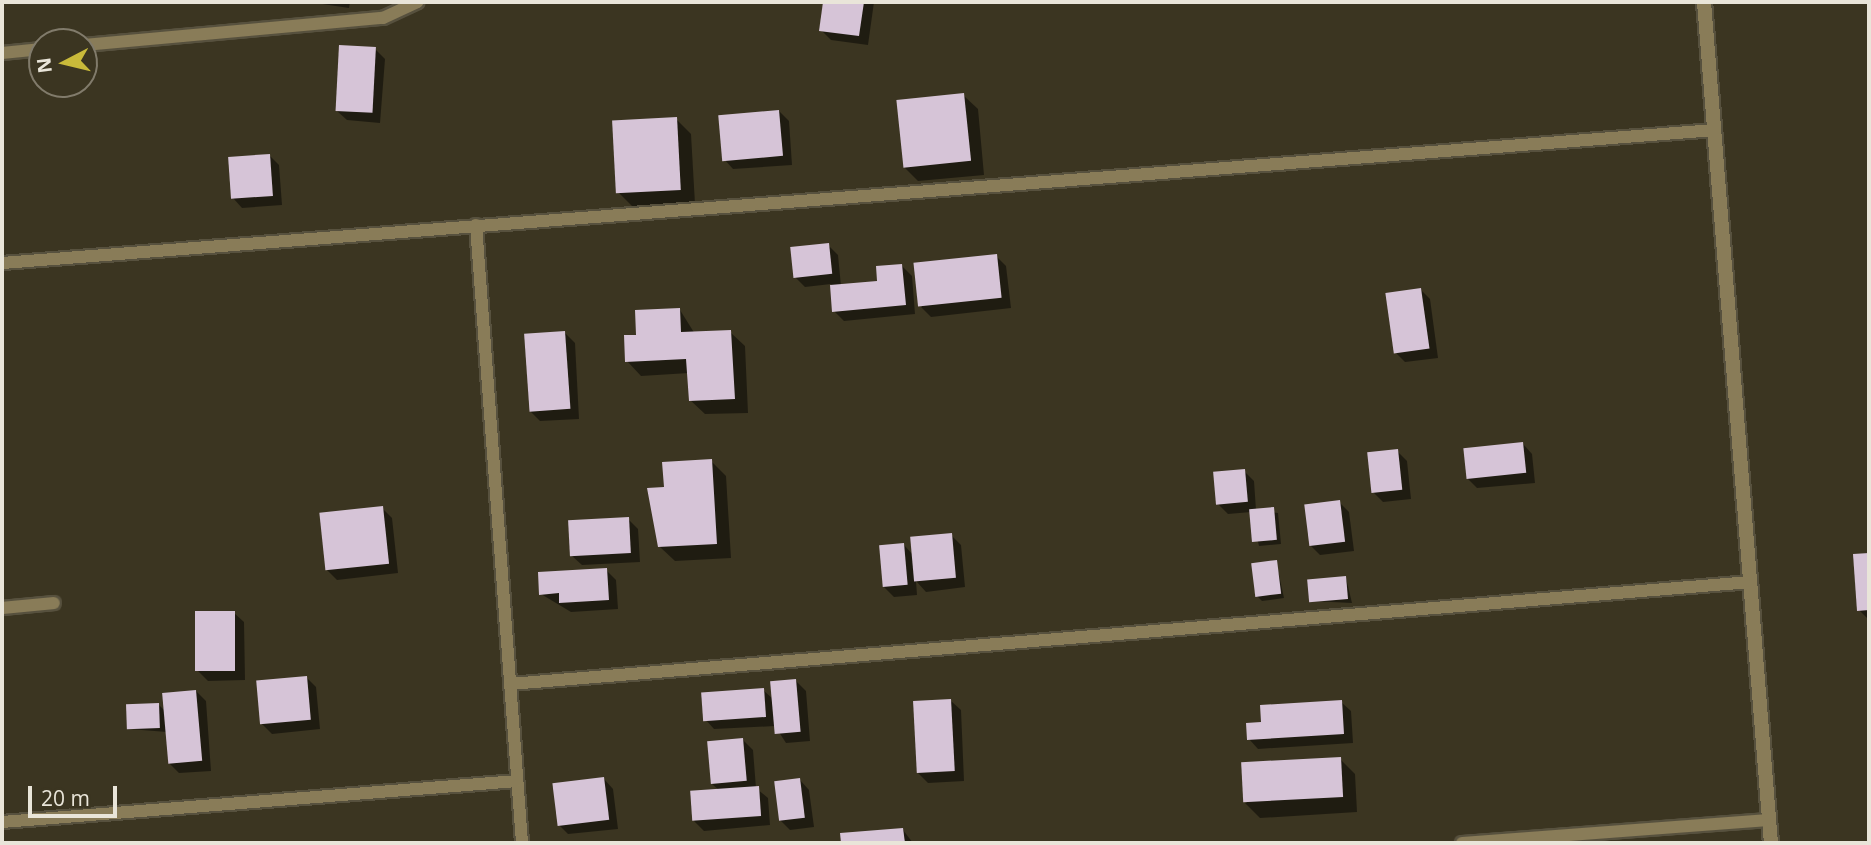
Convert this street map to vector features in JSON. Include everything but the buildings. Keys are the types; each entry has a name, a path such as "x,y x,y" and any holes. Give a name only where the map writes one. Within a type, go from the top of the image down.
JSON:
{"street":[{"path":"1704,2 1771,843"}],"lane":[{"path":"98,44 383,18 417,2"},
{"path":"2,53 28,50"},
{"path":"2,263 1714,130"},
{"path":"476,225 522,843"},
{"path":"510,684 1750,582"},
{"path":"2,607 54,603"},
{"path":"2,822 517,781"},
{"path":"1462,843 1769,820"}]}
